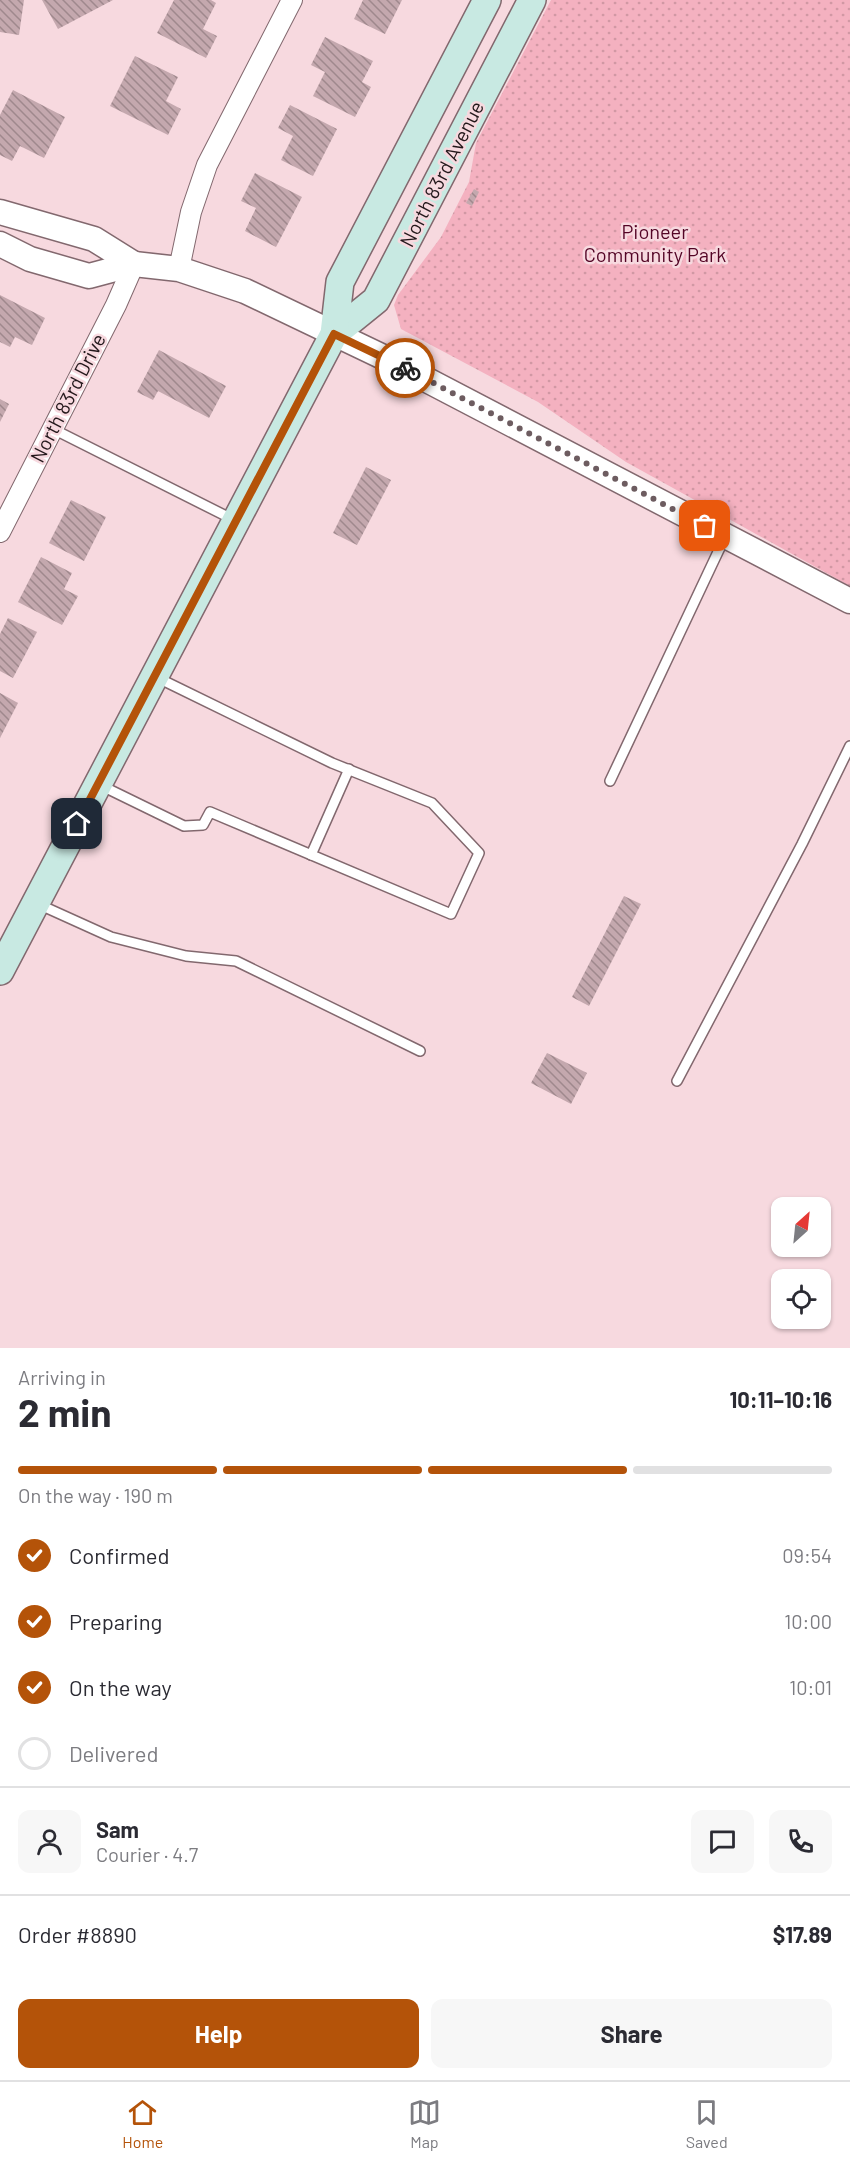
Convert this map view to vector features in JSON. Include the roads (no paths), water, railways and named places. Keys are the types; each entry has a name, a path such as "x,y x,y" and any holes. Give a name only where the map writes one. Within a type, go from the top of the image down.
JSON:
{"main road":[{"name":"North 83rd Avenue","path":"0,971 334,334 340,282 487,0"},
{"name":"North 83rd Avenue","path":"334,334 376,300 532,0"}],"street":[{"path":"179,269 191,212 207,165 292,0"},
{"path":"0,212 94,239 134,264"},
{"path":"0,244 30,259 89,276 134,264 179,269 245,291 394,362 850,601"},
{"name":"North 83rd Drive","path":"0,532 134,264"}],"lane":[{"path":"53,429 236,521"},
{"path":"610,781 725,537"},
{"path":"98,784 184,826 203,825 210,812 452,914 479,853 432,803 349,769 154,677"},
{"path":"676,1081 802,844 850,746"},
{"path":"311,855 349,769"},
{"path":"36,903 111,937 186,956 236,961 420,1051"}],"park label":[{"name":"Pioneer Community Park","path":"655,244"}]}
